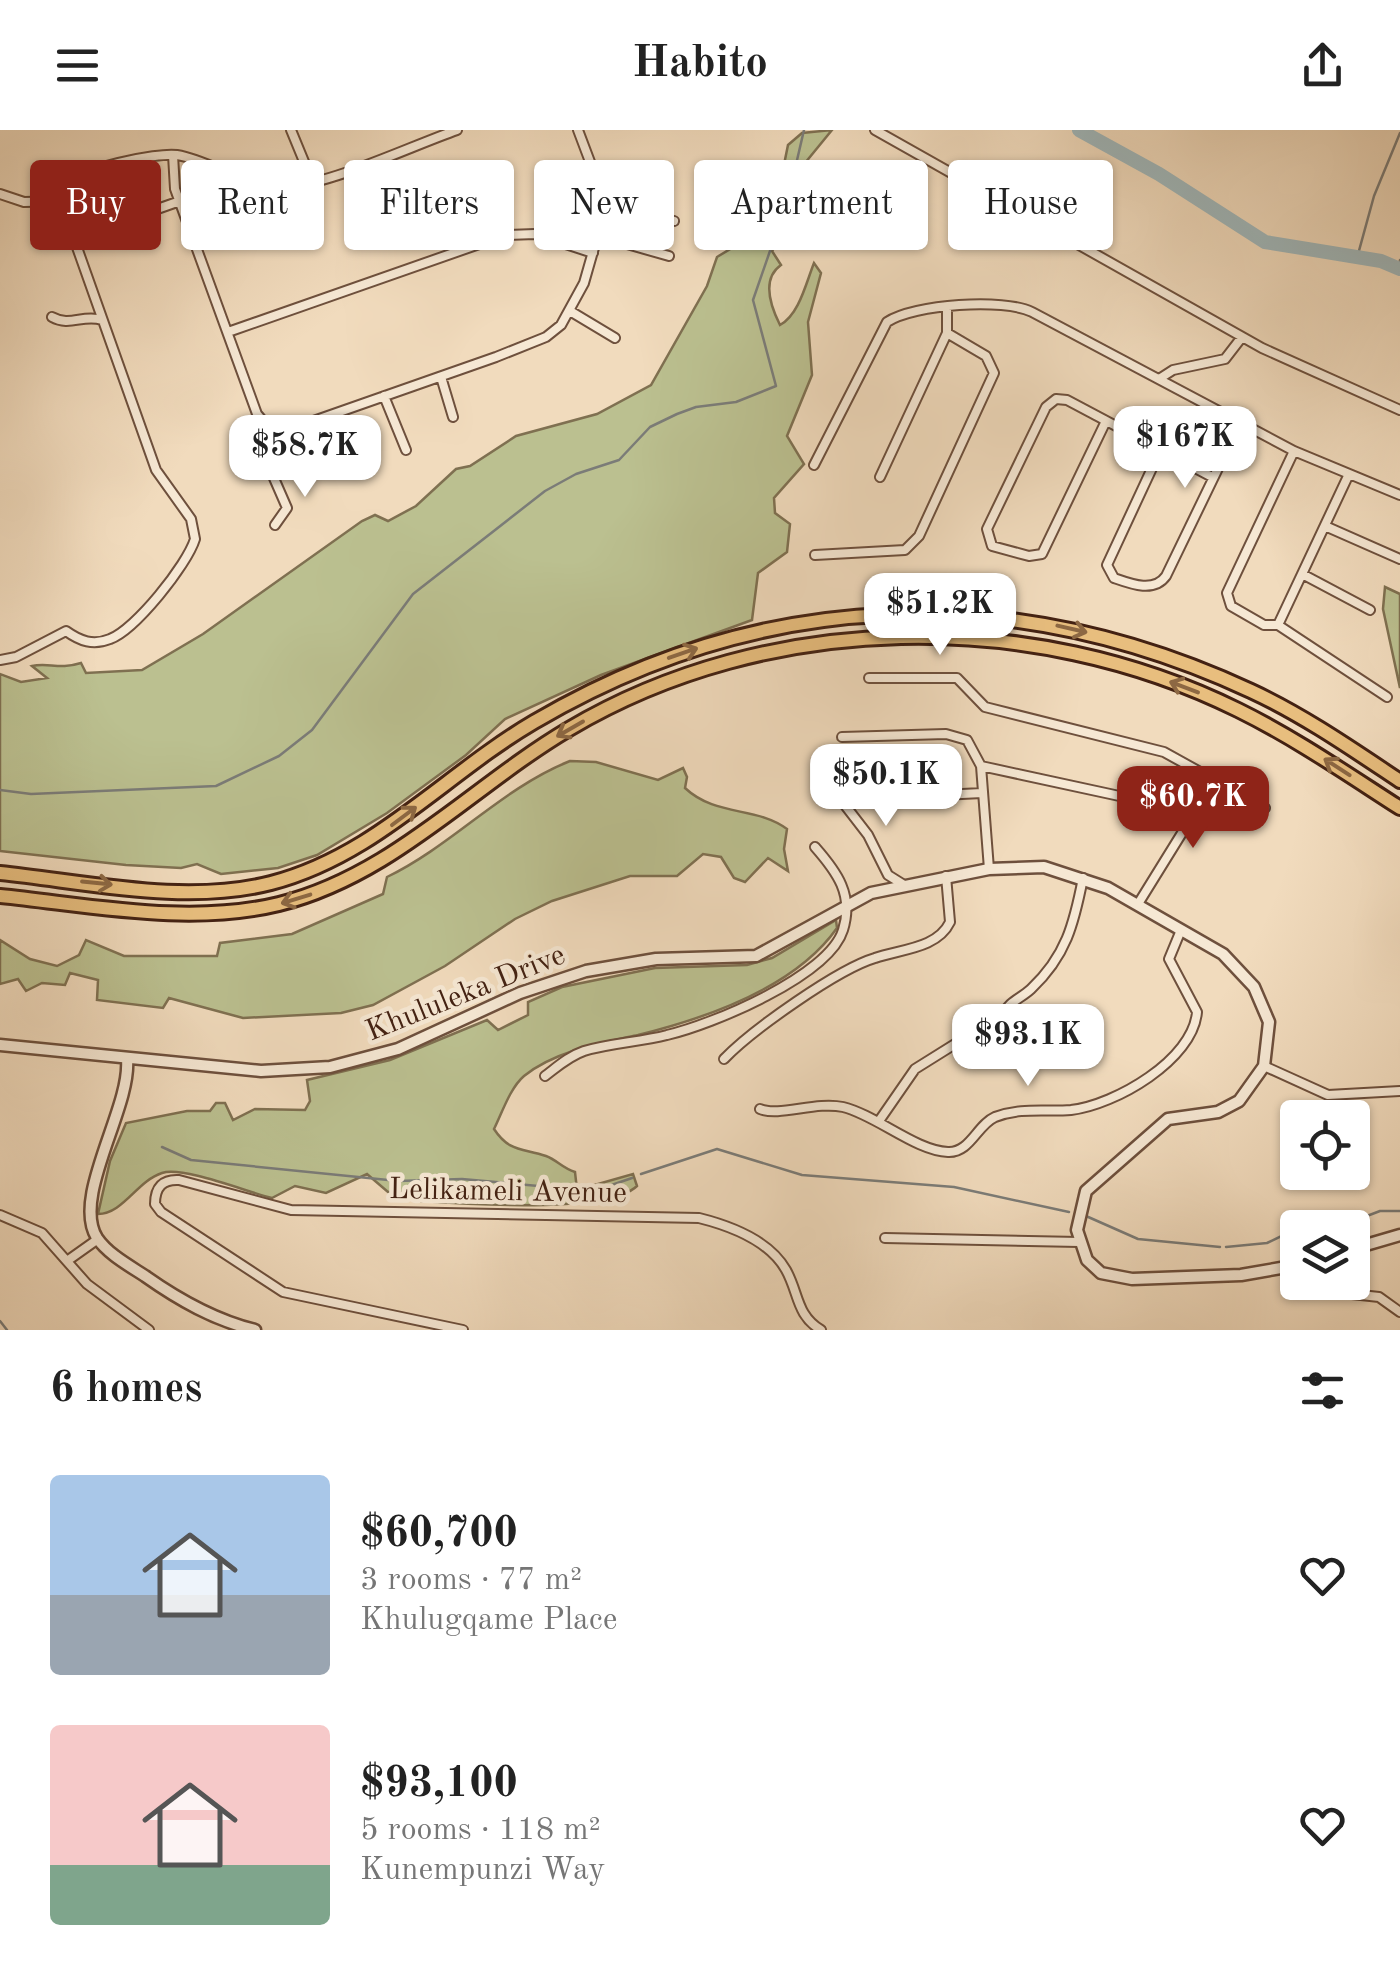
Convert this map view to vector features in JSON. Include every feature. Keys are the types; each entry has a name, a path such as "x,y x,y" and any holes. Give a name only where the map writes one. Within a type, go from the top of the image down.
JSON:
{"main road":[{"path":"0,873 202,891 271,883 353,851 531,724 639,668 744,635 880,614 952,613 1020,619 1159,653 1275,703 1400,781"},
{"path":"0,896 202,914 265,907 305,896 366,870 526,756 616,704 738,660 862,639 987,639 1058,649 1134,669 1249,716 1400,808"}],"street":[{"path":"291,130 303,160"},
{"path":"324,177 457,130"},
{"path":"578,130 588,160"},
{"path":"875,130 1303,370 1400,410"},
{"path":"173,154 180,201 260,420 272,429 289,430 546,337 570,311 593,252 535,234 505,235 228,332"},
{"path":"137,160 173,154 191,160"},
{"path":"0,194 30,202"},
{"path":"161,208 180,201"},
{"path":"0,660 16,657 66,630 82,641 95,642 120,634 178,569 195,539 191,520 156,470 78,250"},
{"path":"648,250 669,256"},
{"path":"814,465 887,322 947,309 1015,304 1294,451 1400,496"},
{"path":"880,478 947,333 947,309"},
{"path":"570,311 615,338"},
{"path":"52,318 64,323 92,317 102,320"},
{"path":"815,555 905,550 919,536 994,373 986,356 947,333"},
{"path":"1159,379 1173,370 1225,360 1242,337"},
{"path":"441,377 453,417"},
{"path":"384,396 406,450"},
{"path":"1106,421 1042,554 1029,556 996,549 988,541 988,530 1046,407 1062,399 1106,421 1160,450 1212,476"},
{"path":"1160,450 1107,566 1114,578 1149,587 1166,576 1240,423"},
{"path":"272,429 263,454 287,508 275,525"},
{"path":"1294,451 1227,600 1239,612 1264,625 1278,625 1387,698"},
{"path":"1278,625 1349,474"},
{"path":"1326,526 1400,558"},
{"path":"1304,574 1370,610"},
{"path":"870,678 957,678 968,685 979,703 991,709 1156,749 1216,778 1265,808"},
{"path":"842,737 959,735 974,747 980,766 989,869"},
{"path":"980,766 1124,798 1190,821"},
{"path":"1138,904 1216,778"},
{"path":"904,885 888,875 868,835 841,800 982,792"},
{"path":"544,1076 584,1051 698,1027 764,997 814,964 839,940 846,904 842,882 815,847"},
{"name":"Khululeka Drive","path":"0,1045 275,1072 346,1064 398,1048 520,994 586,971 656,959 756,956 846,904 904,885 989,869 1044,867 1083,878 1138,904 1229,958 1254,987 1269,1022 1264,1066"},
{"path":"724,1059 759,1029 860,964 940,936 950,922 946,876"},
{"path":"879,1120 915,1069 1003,1014 1009,1002 1027,993 1048,971 1068,944 1083,878"},
{"path":"760,1109 823,1104 879,1120 934,1149 954,1152 964,1148 990,1119 1029,1108 1082,1107 1169,1065 1196,1018 1169,959 1182,930"},
{"path":"127,1060 126,1085 92,1197 90,1216 98,1239 182,1301 230,1324 254,1330"},
{"path":"1280,1267 1241,1275 1116,1278 1093,1266 1079,1242 1080,1206 1099,1176 1168,1119 1218,1112 1239,1101 1264,1066 1328,1095 1400,1091"},
{"name":"Lelikameli Avenue","path":"462,1330 283,1292 161,1212 154,1198 164,1182 180,1180 291,1210 687,1216 730,1228 770,1252 786,1270 804,1316 822,1330"},
{"path":"0,1215 42,1233 110,1304 150,1330"},
{"path":"1370,1244 1400,1235"},
{"path":"886,1238 1079,1242"},
{"path":"67,1262 98,1239"},
{"path":"1370,1297 1380,1298 1400,1312"}],"green space":[{"path":"832,130 807,160 785,160 788,145 802,133"},
{"path":"729,250 773,250 781,265 770,285 771,302 780,325 797,306 814,263 821,273 808,322 812,375 787,436 804,464 774,498 775,513 790,524 787,552 758,573 752,620 601,675 505,719 466,755 387,813 317,855 278,868 221,874 197,864 181,868 126,865 0,851 0,674 21,682 47,678 32,666 81,663 86,673 142,670 203,634 362,521 375,515 388,521 416,506 456,469 470,466 516,436 597,414 651,385 707,286 717,257"},
{"path":"1385,587 1400,594 1400,688 1383,609"},
{"path":"570,761 596,762 658,780 683,768 687,777 685,788 697,797 787,829 784,849 788,871 768,858 745,882 734,878 721,857 703,854 677,876 630,876 552,901 515,919 445,966 373,1005 341,1013 243,1018 169,998 163,1008 97,1000 98,980 70,973 65,985 42,983 26,991 18,979 0,984 0,940 30,959 57,966 79,955 86,940 124,956 217,956 220,943 292,934 383,894 387,877 434,849 522,786"},
{"path":"836,920 837,928 798,968 748,998 692,1020 564,1054 536,1067 519,1081 494,1129 500,1136 511,1146 546,1156 575,1172 577,1190 633,1174 637,1186 621,1195 597,1201 534,1205 420,1201 404,1192 388,1192 367,1174 326,1193 295,1186 272,1198 172,1172 153,1177 115,1209 98,1214 110,1161 126,1123 187,1111 210,1111 216,1103 225,1103 233,1120 255,1109 305,1110 310,1101 307,1080 390,1060 487,1020 498,1030 528,1015 528,1002 562,987 655,968 747,965 772,958"}],"waterway":[{"path":"0,790 31,794 216,786 279,756 312,730 413,594 545,491 576,474 619,460 650,427 677,414 696,407 736,402 776,386 753,300 788,199 804,130"},
{"path":"1079,130 1159,174 1265,242 1381,261 1400,269"},
{"path":"1357,258 1374,196 1400,133"},
{"path":"1398,268 1400,260"},
{"path":"162,1147 191,1160 398,1181 462,1179 594,1191 632,1178"},
{"path":"641,1174 717,1149 802,1175 954,1187 1069,1212"},
{"path":"1370,1215 1400,1211"},
{"path":"1086,1216 1138,1239 1220,1247"},
{"path":"1226,1247 1267,1243 1280,1237"},
{"path":"0,1321 7,1330"}]}
